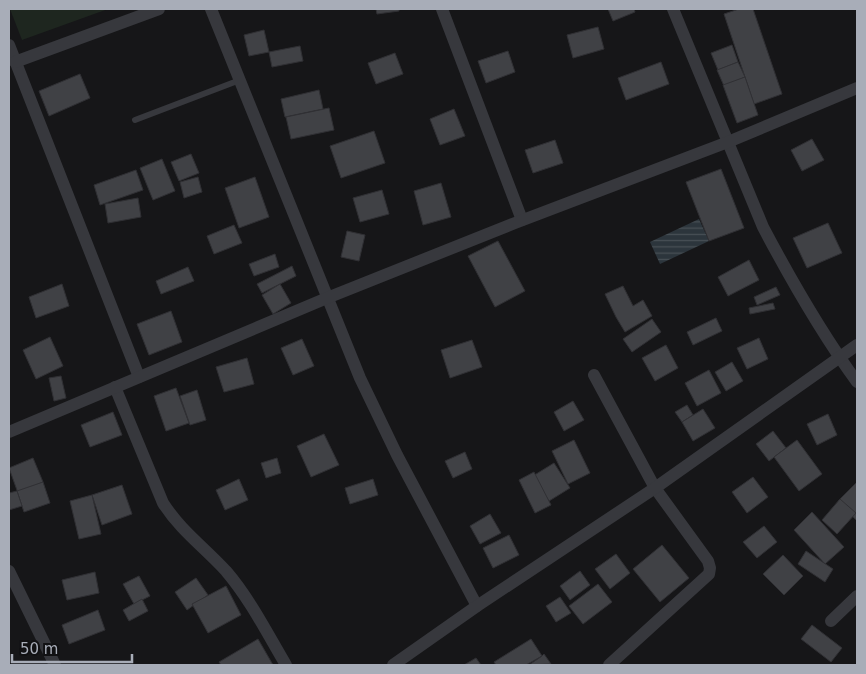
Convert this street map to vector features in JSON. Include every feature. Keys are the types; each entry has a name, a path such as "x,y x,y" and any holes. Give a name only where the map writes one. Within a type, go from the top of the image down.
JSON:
{"street":[{"path":"16,62 160,9"},
{"path":"212,9 360,378 396,455 477,606"},
{"path":"442,9 522,220"},
{"path":"673,9 763,227 839,357 857,382"},
{"path":"9,45 139,377"},
{"path":"9,432 327,298 522,220 728,142 857,88"},
{"path":"393,665 477,606 655,488 857,345"},
{"path":"594,375 655,488 708,561 710,568 709,574 609,665"},
{"path":"115,388 163,503 174,520 225,570 241,589 286,665"},
{"path":"9,571 55,665"},
{"path":"831,621 857,596"}],"lane":[{"path":"135,120 240,80"}],"shaded area":[{"path":"10,9 108,9 22,40"},
{"path":"699,219 709,241 660,264 650,242"}],"building":[{"path":"376,9 399,9 399,11 377,14"},
{"path":"608,9 634,9 635,12 613,21"},
{"path":"739,9 753,9 782,94 754,104 724,14"},
{"path":"598,27 604,49 573,58 567,35"},
{"path":"264,30 269,52 249,56 244,35"},
{"path":"732,45 738,62 718,70 711,53"},
{"path":"300,46 303,61 272,67 269,52"},
{"path":"508,51 515,72 486,83 478,61"},
{"path":"395,53 403,74 376,84 368,63"},
{"path":"661,62 669,84 626,100 618,78"},
{"path":"738,62 745,77 724,86 717,70"},
{"path":"80,74 90,98 49,116 39,91"},
{"path":"745,77 758,115 737,123 723,85"},
{"path":"319,90 323,109 285,117 281,99"},
{"path":"329,108 334,130 291,139 286,117"},
{"path":"454,109 465,136 440,145 430,119"},
{"path":"374,131 385,163 341,178 330,146"},
{"path":"812,139 824,160 802,171 791,150"},
{"path":"555,140 563,163 533,173 525,150"},
{"path":"191,154 199,173 179,181 171,162"},
{"path":"162,159 175,191 153,200 140,168"},
{"path":"721,169 744,228 709,241 686,182"},
{"path":"136,170 143,190 100,205 94,185"},
{"path":"198,177 202,192 184,198 180,182"},
{"path":"255,177 269,217 239,228 225,188"},
{"path":"441,183 451,217 423,225 414,191"},
{"path":"382,190 389,214 360,222 353,198"},
{"path":"138,198 141,217 108,223 105,204"},
{"path":"828,223 842,253 807,268 793,238"},
{"path":"234,225 242,243 214,254 207,236"},
{"path":"347,231 365,235 359,261 341,257"},
{"path":"498,241 525,291 495,307 468,256"},
{"path":"275,254 279,267 254,276 249,264"},
{"path":"749,260 759,280 728,296 718,277"},
{"path":"292,266 296,276 262,293 257,284"},
{"path":"188,267 194,281 161,294 156,281"},
{"path":"62,284 69,306 36,318 29,297"},
{"path":"280,284 291,303 273,314 262,295"},
{"path":"623,286 633,306 643,300 652,316 625,332 605,294"},
{"path":"776,287 780,295 757,305 754,297"},
{"path":"773,303 775,309 750,314 749,308"},
{"path":"171,311 182,342 149,355 137,324"},
{"path":"716,318 722,331 693,345 687,332"},
{"path":"652,319 661,332 632,352 623,339"},
{"path":"50,337 63,366 36,379 23,350"},
{"path":"759,338 768,359 747,369 737,348"},
{"path":"302,339 314,366 293,375 281,348"},
{"path":"472,340 482,367 450,378 441,350"},
{"path":"666,345 678,368 655,381 642,358"},
{"path":"247,358 254,384 224,392 216,367"},
{"path":"732,362 743,381 726,391 715,372"},
{"path":"709,370 721,393 697,406 685,383"},
{"path":"61,376 66,398 54,401 49,378"},
{"path":"176,388 189,423 166,431 154,396"},
{"path":"197,390 206,420 190,425 180,396"},
{"path":"573,401 584,420 564,431 554,412"},
{"path":"687,405 693,415 682,422 675,412"},
{"path":"703,409 715,428 693,441 682,422"},
{"path":"113,412 122,435 90,447 81,425"},
{"path":"828,414 837,435 817,445 807,424"},
{"path":"773,431 786,448 769,461 756,444"},
{"path":"324,434 339,465 311,477 297,446"},
{"path":"574,440 590,473 568,484 552,451"},
{"path":"797,440 822,474 799,491 774,457"},
{"path":"465,452 472,469 453,478 445,461"},
{"path":"33,458 43,482 18,493 9,468"},
{"path":"277,458 281,473 266,478 261,463"},
{"path":"554,463 570,488 549,501 533,476"},
{"path":"534,472 551,505 535,513 519,480"},
{"path":"753,477 768,497 747,513 732,492"},
{"path":"239,479 248,500 225,510 216,490"},
{"path":"373,479 378,495 350,504 345,488"},
{"path":"43,482 50,503 24,512 17,491"},
{"path":"857,482 857,521 838,501"},
{"path":"122,485 132,514 102,525 92,495"},
{"path":"17,491 22,506 9,510 9,493"},
{"path":"92,495 101,534 79,539 70,501"},
{"path":"840,499 856,513 837,534 822,520"},
{"path":"812,512 844,547 825,564 794,530"},
{"path":"490,514 501,533 480,544 470,526"},
{"path":"764,526 777,542 757,558 743,542"},
{"path":"509,535 519,555 493,568 483,548"},
{"path":"662,545 689,578 660,602 633,569"},
{"path":"806,551 833,569 825,582 798,564"},
{"path":"616,554 630,573 610,589 595,569"},
{"path":"783,555 803,576 784,595 763,574"},
{"path":"580,571 590,585 570,600 560,586"},
{"path":"95,572 99,593 67,600 62,580"},
{"path":"139,576 150,596 134,604 123,584"},
{"path":"196,578 208,595 187,610 175,592"},
{"path":"598,584 612,602 583,624 569,606"},
{"path":"226,586 241,615 208,633 192,604"},
{"path":"560,597 571,613 556,622 546,606"},
{"path":"142,599 148,611 129,621 123,610"},
{"path":"98,610 105,630 69,644 62,625"},
{"path":"812,625 842,648 831,662 801,639"},
{"path":"258,639 273,665 221,665 219,662"},
{"path":"531,639 542,656 526,665 496,665 494,662"},
{"path":"544,654 551,664 529,665 542,656"},
{"path":"476,658 481,665 464,665"}]}
